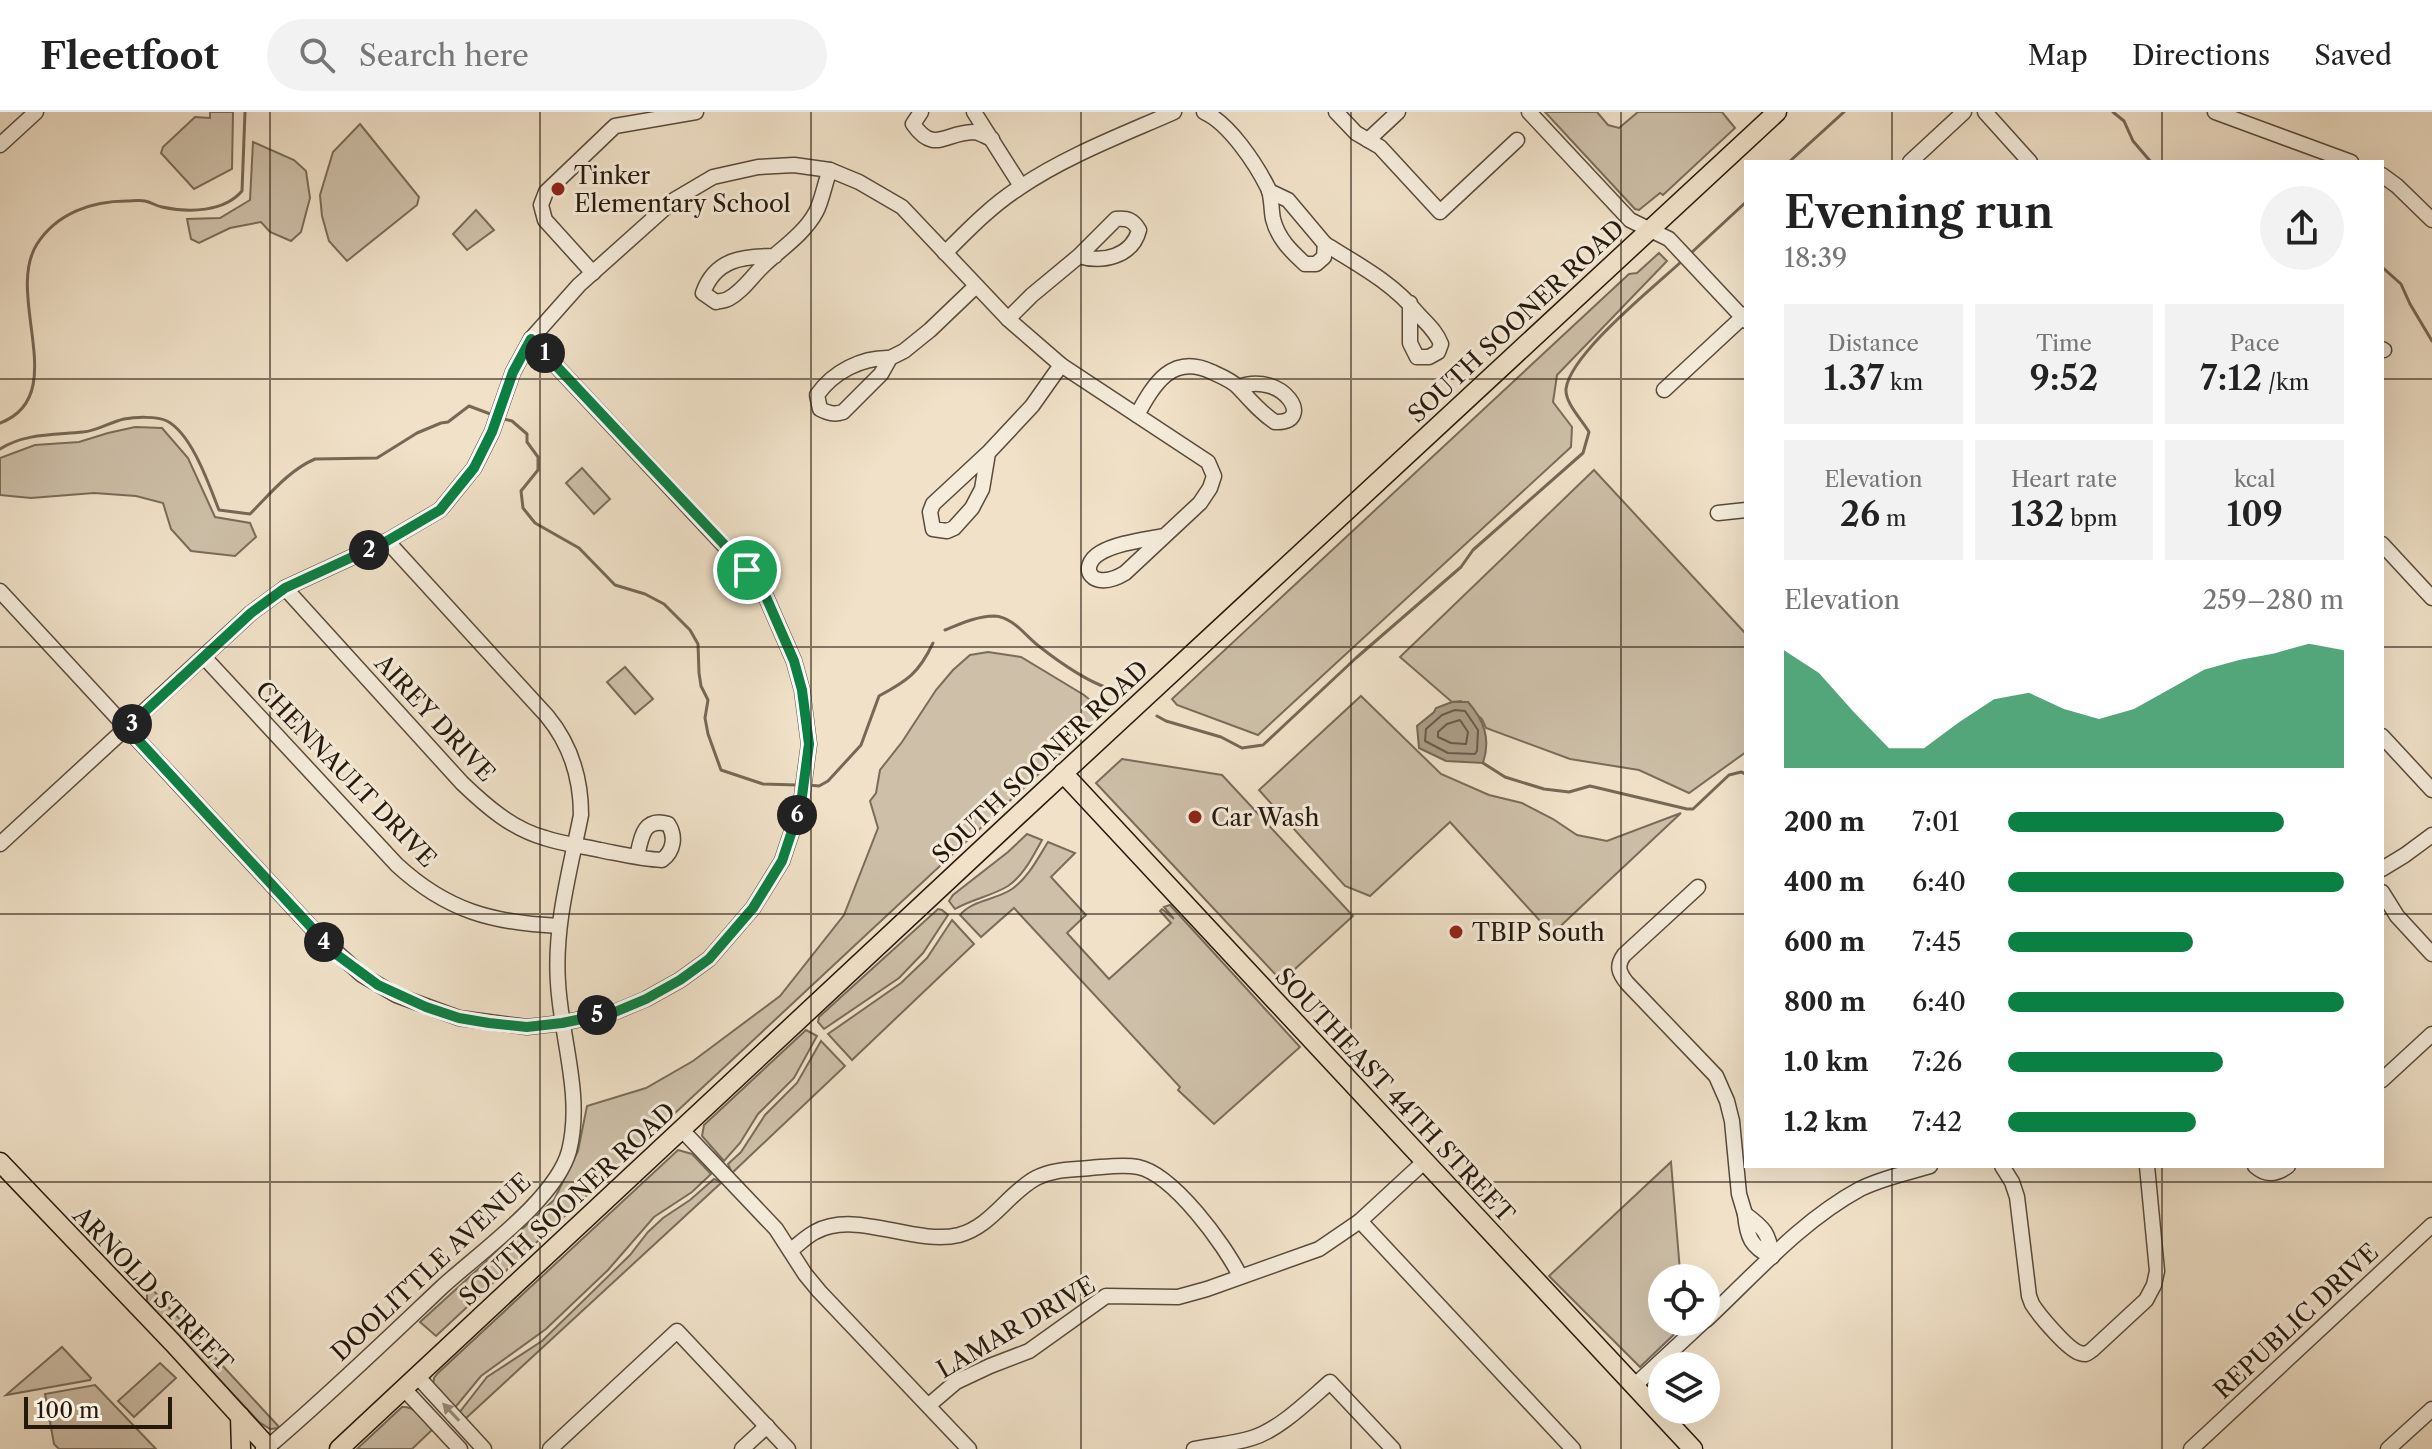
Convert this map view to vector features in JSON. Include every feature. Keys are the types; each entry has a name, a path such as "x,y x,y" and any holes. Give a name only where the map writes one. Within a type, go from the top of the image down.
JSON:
{"main road":[{"name":"SOUTH SOONER ROAD","path":"339,1449 1777,112"},
{"name":"SOUTHEAST 44TH STREET","path":"1063,773 1693,1449"},
{"name":"ARNOLD STREET","path":"0,1162 267,1448"},
{"path":"240,1416 241,1449"}],"street":[{"path":"0,145 36,112"},
{"path":"593,273 545,220 541,205 546,192 615,126 696,112"},
{"path":"921,112 913,124 929,141 975,132 992,139"},
{"path":"974,112 1021,186"},
{"path":"945,253 992,207 1021,186 1174,112"},
{"path":"1204,112 1214,116 1248,155 1269,191 1281,240 1305,264 1316,264 1324,257 1325,244"},
{"path":"1336,112 1356,133 1380,147 1440,212 1517,140"},
{"path":"1368,140 1398,112"},
{"path":"1529,112 1630,220 1669,239 1744,316"},
{"path":"1912,160 1964,112"},
{"path":"1985,112 2028,160"},
{"path":"2215,112 2345,160"},
{"path":"0,844 251,613 285,588 387,541 440,510 474,468 492,432 513,372 531,339 593,273 674,200 713,177 758,167 794,165 830,170 859,182 902,207 1008,319 1061,365 1208,462 1214,476 1200,503 1125,573 1113,580 1100,582 1089,571 1090,564 1099,553 1163,536"},
{"path":"775,256 752,256 722,266 713,273 703,293 716,302 726,300 792,241 818,210 830,170"},
{"path":"2384,177 2430,213"},
{"path":"1269,191 1288,200 1325,244 1381,278 1410,303"},
{"path":"1008,319 1079,256"},
{"path":"890,358 881,374 843,412 828,413 820,409 817,395 822,388 863,361 890,358 904,351 976,286"},
{"path":"1664,390 1744,318"},
{"path":"0,591 322,939 362,975 396,995 459,1018 527,1027 615,1012 646,999 709,959 753,908 782,861 804,790 807,769 809,744 802,690 789,648 766,597 735,556 531,339"},
{"path":"988,453 982,489 972,508 954,528 947,531 933,529 930,512 933,504 988,453 1032,406 1061,365"},
{"path":"1137,415 1156,384 1168,372 1179,367 1190,365 1205,369 1238,387"},
{"path":"1718,513 1744,510"},
{"name":"DOOLITTLE AVENUE","path":"267,1448 544,1193 568,1153 573,1125 574,1100 558,983 559,926 581,815 576,769 565,741 547,716 387,541"},
{"path":"2384,546 2432,598"},
{"name":"AIREY DRIVE","path":"285,588 480,800 508,820 544,838 637,857"},
{"name":"CHENNAULT DRIVE","path":"204,657 393,861 419,885 451,904 489,918 519,925 559,926"},
{"path":"2384,738 2432,790"},
{"path":"2384,868 2432,835"},
{"path":"1698,887 1624,955 1619,962 1619,970 1627,983 1716,1076 1732,1121 1746,1233 1758,1250 1772,1257"},
{"path":"2384,895 2397,916 2432,954"},
{"path":"2384,1078 2432,1034"},
{"path":"681,1129 776,1229 819,1291 969,1449"},
{"name":"LAMAR DRIVE","path":"929,1405 956,1382 1029,1351 1106,1296 1178,1297 1319,1249 1360,1221 1425,1161"},
{"path":"791,1250 817,1231 835,1225 932,1237 958,1235 975,1229 1019,1189 1054,1171 1139,1167 1158,1176 1181,1196 1215,1236 1240,1276"},
{"path":"1720,1307 1830,1208 1884,1172 1915,1168"},
{"path":"2003,1168 2017,1197 2032,1304 2072,1349 2082,1354 2092,1350 2146,1300 2154,1285 2157,1271 2147,1168"},
{"path":"2258,1168 2265,1173 2280,1172 2285,1168"},
{"path":"1745,1214 1769,1237 1772,1257"},
{"path":"1360,1221 1573,1449"},
{"name":"REPUBLIC DRIVE","path":"2191,1449 2432,1225"},
{"path":"1751,1240 1763,1229"},
{"path":"550,1449 677,1331 788,1449"},
{"path":"1634,1386 1689,1336"},
{"path":"410,1382 460,1449"},
{"path":"410,1382 484,1449"},
{"path":"1194,1449 1251,1438 1267,1431 1330,1382 1393,1449"},
{"path":"2388,1449 2432,1409"},
{"path":"742,1449 767,1426"}],"shaded area":[{"path":"210,112 233,112 232,169 194,189 161,153 163,147 195,117 210,118"},
{"path":"1545,112 1597,112 1608,125 1619,128 1638,112 1722,112 1735,128 1663,195 1660,193 1639,210"},
{"path":"360,124 419,197 417,205 347,261 329,241 320,195 333,152"},
{"path":"253,142 294,160 306,171 310,198 301,232 291,241 270,232 261,222 230,228 199,243 191,239 187,219 220,218 250,200"},
{"path":"476,210 494,230 467,250 453,234"},
{"path":"1659,253 1667,261 1557,375 1553,402 1572,427 1571,447 1258,735 1177,705 1172,699 1629,274 1637,273"},
{"path":"135,427 162,428 188,458 215,517 250,523 256,537 235,556 191,551 171,529 163,503 136,496 94,493 31,498 0,495 0,458 35,445 79,442"},
{"path":"582,468 610,499 594,514 566,483"},
{"path":"1594,470 1744,632 1744,753 1689,793 1639,770 1570,759 1486,728 1482,719 1461,701 1452,702 1400,657"},
{"path":"988,652 1021,657 1084,695 1105,712 436,1336 420,1322 554,1200 578,1151 587,1106 646,1088 693,1061 780,996 844,915 878,828 870,801 876,793 880,770 953,670 970,655"},
{"path":"625,667 653,699 635,714 607,682"},
{"path":"1361,696 1441,774 1489,795 1522,803 1577,835 1607,841 1681,813 1552,934 1450,822 1370,896 1345,886 1259,790"},
{"name":"Car Wash","path":"1122,759 1222,775 1353,916 1285,978 1276,975 1096,783"},
{"path":"1027,834 1042,840 1019,876 1008,886 955,909 949,901 953,895"},
{"path":"1048,842 1075,853 1051,877 1086,915 1067,933 1109,979 1171,923 1160,911 1162,909 1174,919 1164,907 1170,905 1300,1047 1214,1124 1178,1090 1180,1087 1014,908 981,937 960,915 971,906 1006,893 1018,884"},
{"path":"938,909 948,915 923,953 899,978 824,1029 818,1022 819,1017"},
{"path":"952,920 974,944 852,1060 828,1034 901,983 927,958"},
{"path":"806,1030 817,1036 794,1078 758,1114 740,1143 724,1161 702,1136 704,1125"},
{"path":"821,1041 845,1066 732,1173 728,1164 741,1152 765,1115 797,1083"},
{"path":"678,1150 692,1154 711,1174 692,1192 654,1217 608,1270 546,1329 481,1376 453,1410 433,1386 438,1373"},
{"path":"1671,1162 1679,1264 1648,1264 1648,1336 1672,1336 1656,1352 1648,1352 1648,1359 1640,1367 1549,1276"},
{"path":"714,1179 722,1182 464,1420 459,1413 487,1377 542,1341 630,1255 648,1232"},
{"path":"151,1288 280,1428 270,1429 259,1422 147,1302 147,1292"},
{"path":"62,1347 90,1380 6,1395"},
{"path":"160,1363 176,1378 134,1417 118,1401"},
{"path":"95,1385 156,1449 59,1449 54,1444 45,1394"},
{"path":"402,1407 416,1411 433,1429 412,1449 357,1449"}],"water":[{"path":"1452,702 1468,702 1482,723 1486,738 1483,763 1446,761 1419,748 1417,726 1436,708"}],"waterway":[{"path":"0,423 21,410 32,391 35,368 27,290 29,266 45,233 76,211 101,203 143,201 162,207 194,210 216,207 235,198 242,191 245,112"},
{"path":"1791,160 1844,112"},
{"path":"2113,112 2124,121 2133,141 2149,160"},
{"path":"1690,254 1744,204"},
{"path":"1157,716 1221,737 1242,748 1263,745 1356,658 1461,567 1473,550 1583,453 1589,432 1566,394 1571,375 1597,340 1682,261"},
{"path":"2384,269 2401,284 2432,341"},
{"path":"0,449 30,437 88,431 124,419 163,419 176,428 192,448 219,510 250,514 288,476 315,459 377,458 417,433 448,422 469,406 493,415"},
{"path":"504,419 512,421 527,434 527,442 538,457 538,470 521,491 523,508 535,523 579,548 615,585 645,594 664,604 690,630 698,644 701,686 708,700 705,718 708,734 721,770 763,784 797,785"},
{"path":"945,630 981,617 1001,617 1076,673 1116,690"},
{"path":"808,785 819,786 828,781 861,745 879,696 911,675 923,662 933,643"},
{"path":"1483,763 1505,777 1544,789 1569,792 1590,786 1687,809 1693,809 1729,775 1744,773"}],"place":[{"name":"Tinker Elementary School","path":"558,189"},
{"name":"Car Wash","path":"1195,817"},
{"name":"TBIP South","path":"1456,932"}],"route":[{"path":"531,339 747,570 766,597 784,635 802,690 809,744 801,804 782,861 753,908 709,959 680,980 615,1012 527,1027 489,1023 459,1018 426,1007 378,985 336,954 127,728 251,613 285,588 387,541 440,510 474,468 492,432 513,372 531,339"}]}
